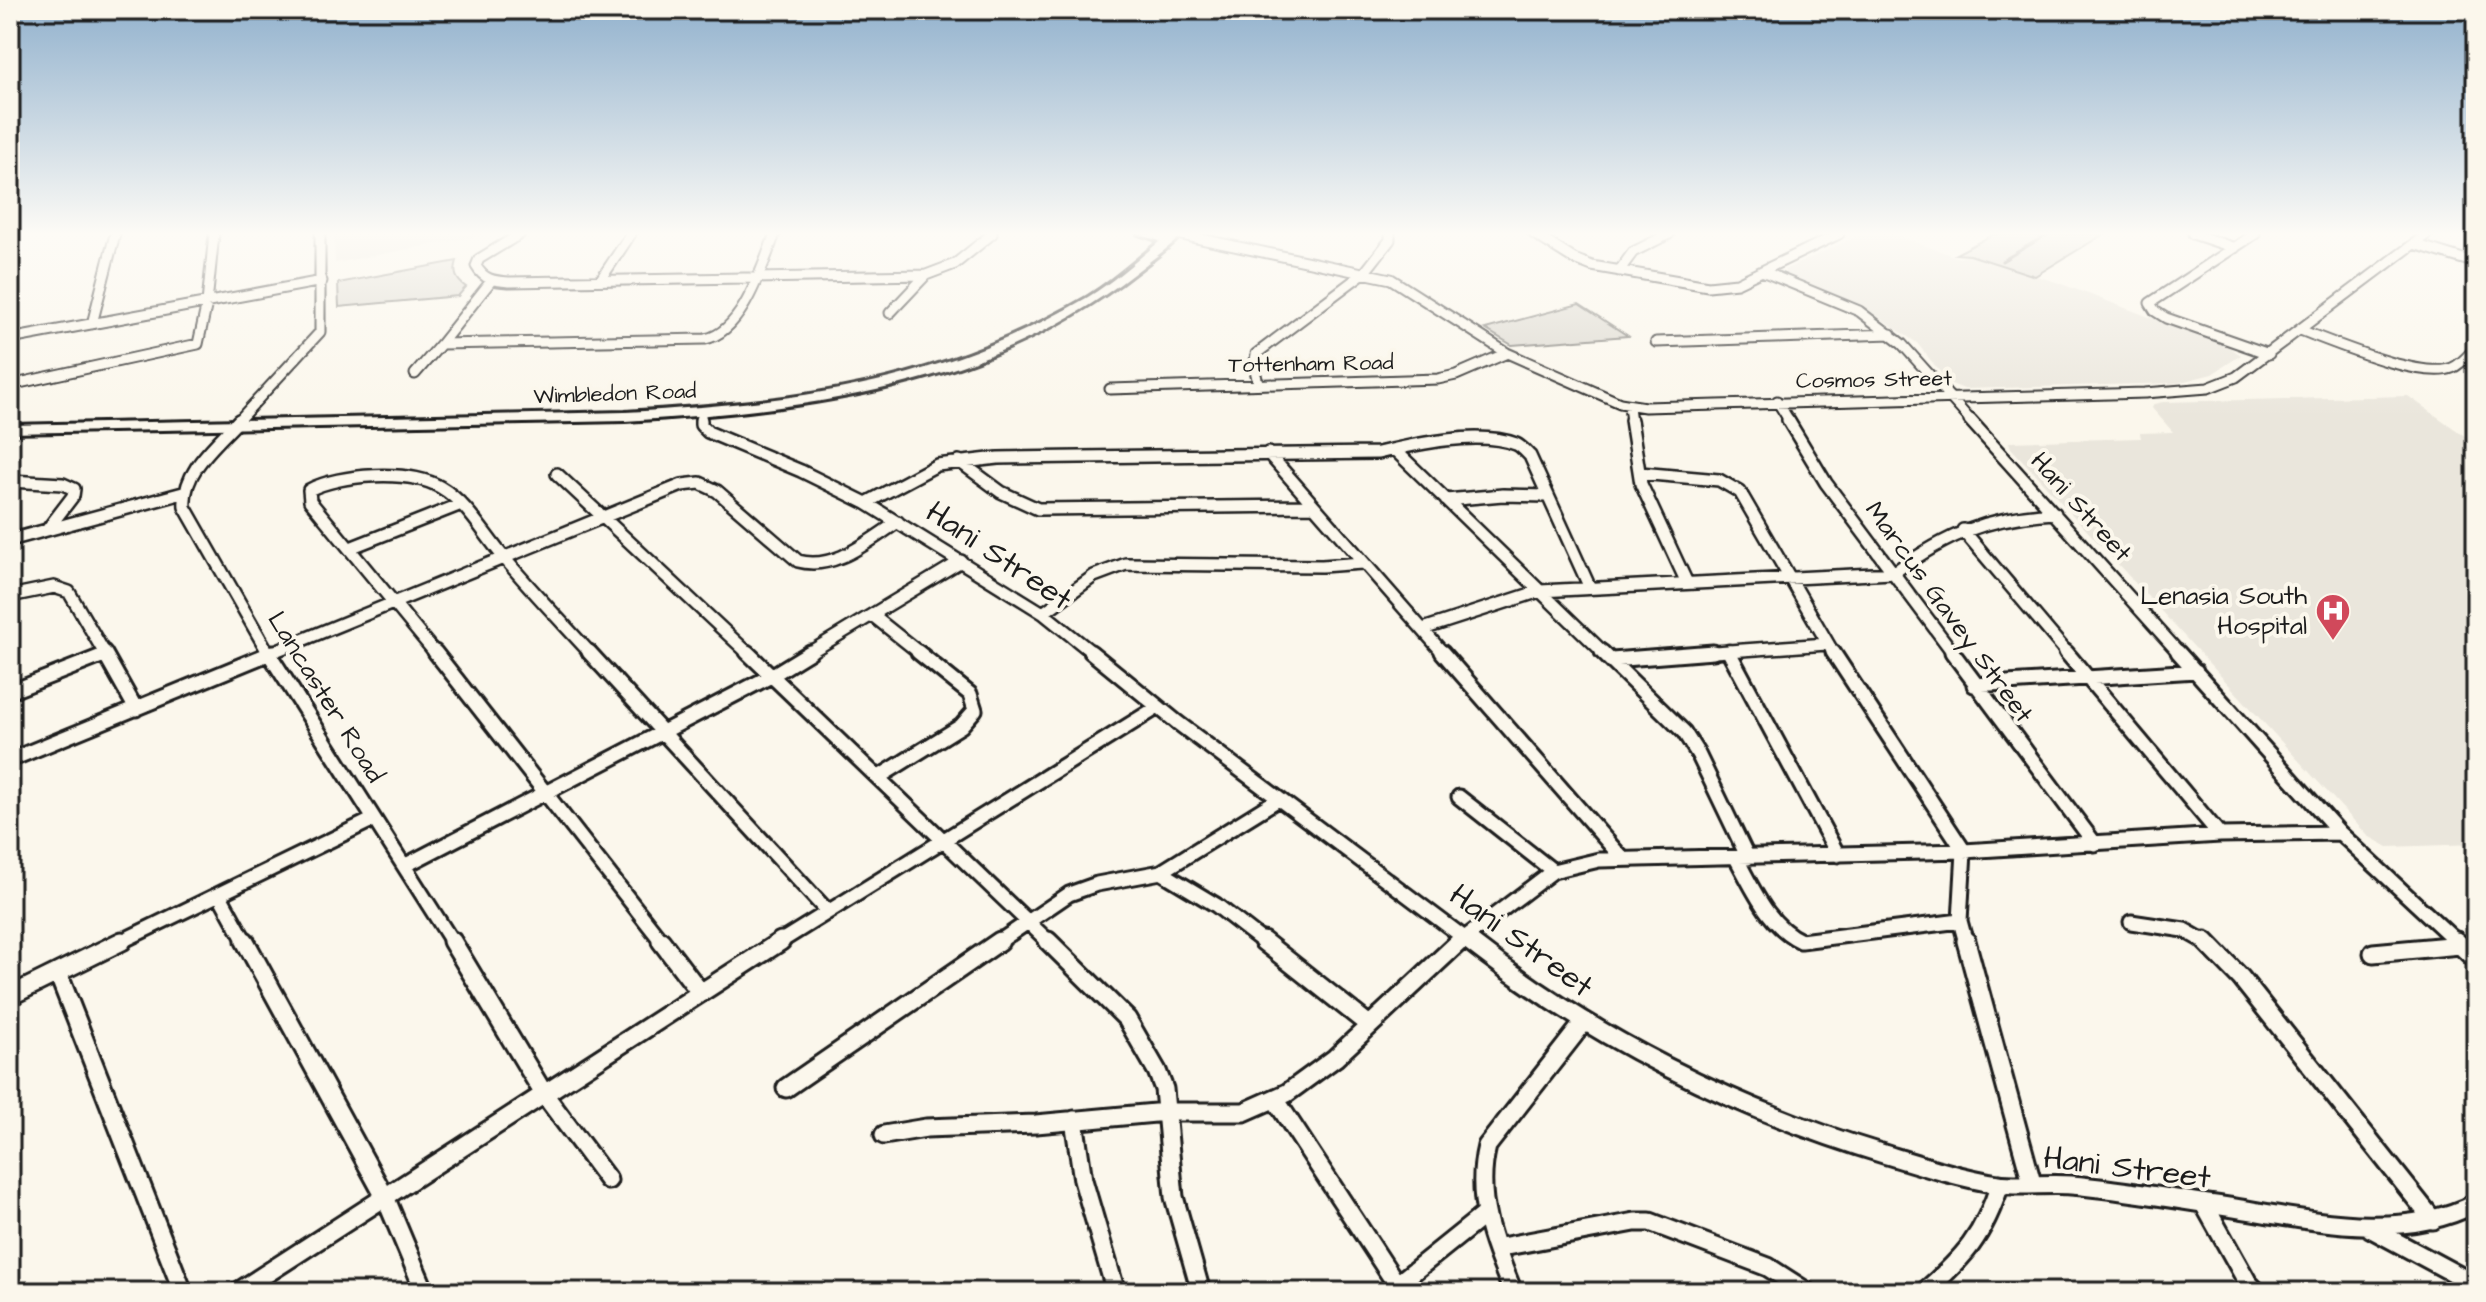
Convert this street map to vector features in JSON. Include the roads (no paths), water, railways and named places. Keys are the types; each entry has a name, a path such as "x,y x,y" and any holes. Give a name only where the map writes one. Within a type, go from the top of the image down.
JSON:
{"street":[{"path":"92,324 98,295"},
{"path":"10,385 194,347 200,342 208,295"},
{"path":"10,339 250,295"},
{"path":"10,540 183,493 201,461 320,332 321,295"},
{"path":"415,374 480,295"},
{"path":"441,344 714,337 729,328 747,295"},
{"path":"890,313 907,295"},
{"name":"Wimbledon Road","path":"12,431 701,414 793,403 883,386 983,355 1044,329 1103,295"},
{"path":"1258,383 1254,366 1256,354 1335,295"},
{"name":"Cosmos Street","path":"1418,295 1507,353 1629,406 2184,392 2224,383 2269,354 2347,295"},
{"name":"Hani Street","path":"1820,295 1859,311 1891,334 2340,833 2476,960"},
{"path":"2163,295 2150,303 2166,318 2269,354"},
{"path":"2300,330 2424,370 2453,368 2476,347"},
{"path":"1656,342 1891,334"},
{"name":"Tottenham Road","path":"1110,389 1448,378 1507,353"},
{"name":"Marcus Gavey Street","path":"1777,401 1810,461 2095,844"},
{"path":"1629,406 1640,473 1652,513 1687,583"},
{"name":"Hani Street","path":"701,414 701,425 708,432 801,471 866,503 1043,613 1277,800 1465,937 1527,987 1584,1022 1721,1093 1776,1117 1923,1166 2000,1184 2070,1185 2205,1206 2368,1226 2409,1225 2433,1220 2458,1214 2476,1203"},
{"path":"866,503 929,468 959,461 1016,457 1395,450 1421,443 1482,439 1509,441 1518,444 1530,456 1590,588"},
{"path":"1395,450 1612,660 1691,742 1742,858 1776,924 1792,939 1801,941 1960,921"},
{"path":"1268,453 1622,858"},
{"path":"959,461 1001,492 1038,509 1312,506"},
{"path":"1640,473 1719,480 1736,487 1827,644 1964,851 1960,921 2032,1183"},
{"path":"557,474 879,777 1127,1019 1164,1089 1174,1197 1201,1292"},
{"path":"700,992 547,792 310,501 307,493 314,486 342,478 423,480 441,485 502,556 828,912"},
{"path":"10,481 63,484 74,489 73,496 47,530"},
{"path":"10,760 673,487 700,483 717,491 798,561 811,565 839,557 898,522"},
{"name":"Lancaster Road","path":"183,493 190,516 269,654 406,865 544,1094 608,1180"},
{"path":"1446,500 1503,495 1546,496"},
{"path":"350,548 459,505"},
{"path":"1423,629 1540,591 1893,573 1926,549 1995,517 2055,513"},
{"path":"1963,530 2220,835"},
{"path":"406,865 771,676 961,561"},
{"path":"1043,613 1094,576 1126,564 1307,566 1362,563"},
{"path":"10,596 54,587 69,592 136,709"},
{"path":"872,615 970,694 975,702 975,710 961,726 879,777"},
{"path":"1612,660 1827,644"},
{"path":"1729,652 1838,855"},
{"path":"10,692 104,655"},
{"path":"1974,685 2196,671"},
{"path":"238,1292 386,1199 700,992 1158,707"},
{"path":"1459,797 1553,871"},
{"path":"786,1088 1025,922 1081,888 1161,872 1277,800"},
{"path":"10,996 374,819"},
{"path":"884,1135 926,1128 1166,1112 1244,1112 1287,1093 1326,1065 1465,937 1553,871 1590,861 1964,851 2220,835 2340,833"},
{"path":"1161,872 1216,905 1369,1025"},
{"path":"219,894 386,1199 425,1292"},
{"path":"2131,922 2184,930 2204,940 2241,978 2433,1220"},
{"path":"2373,953 2460,945"},
{"path":"58,973 183,1292"},
{"path":"1513,1292 1484,1215 1480,1180 1487,1146 1584,1022"},
{"path":"1275,1099 1392,1289 1484,1215"},
{"path":"1074,1120 1083,1180 1116,1292"},
{"path":"1924,1292 1979,1241 1990,1220 2000,1184"},
{"path":"2205,1206 2248,1289"},
{"path":"1496,1248 1635,1222 1650,1222 1768,1267 1807,1292"},
{"path":"2368,1226 2476,1285"}],"place":[{"name":"Lenasia South Hospital","path":"2333,642"}]}
